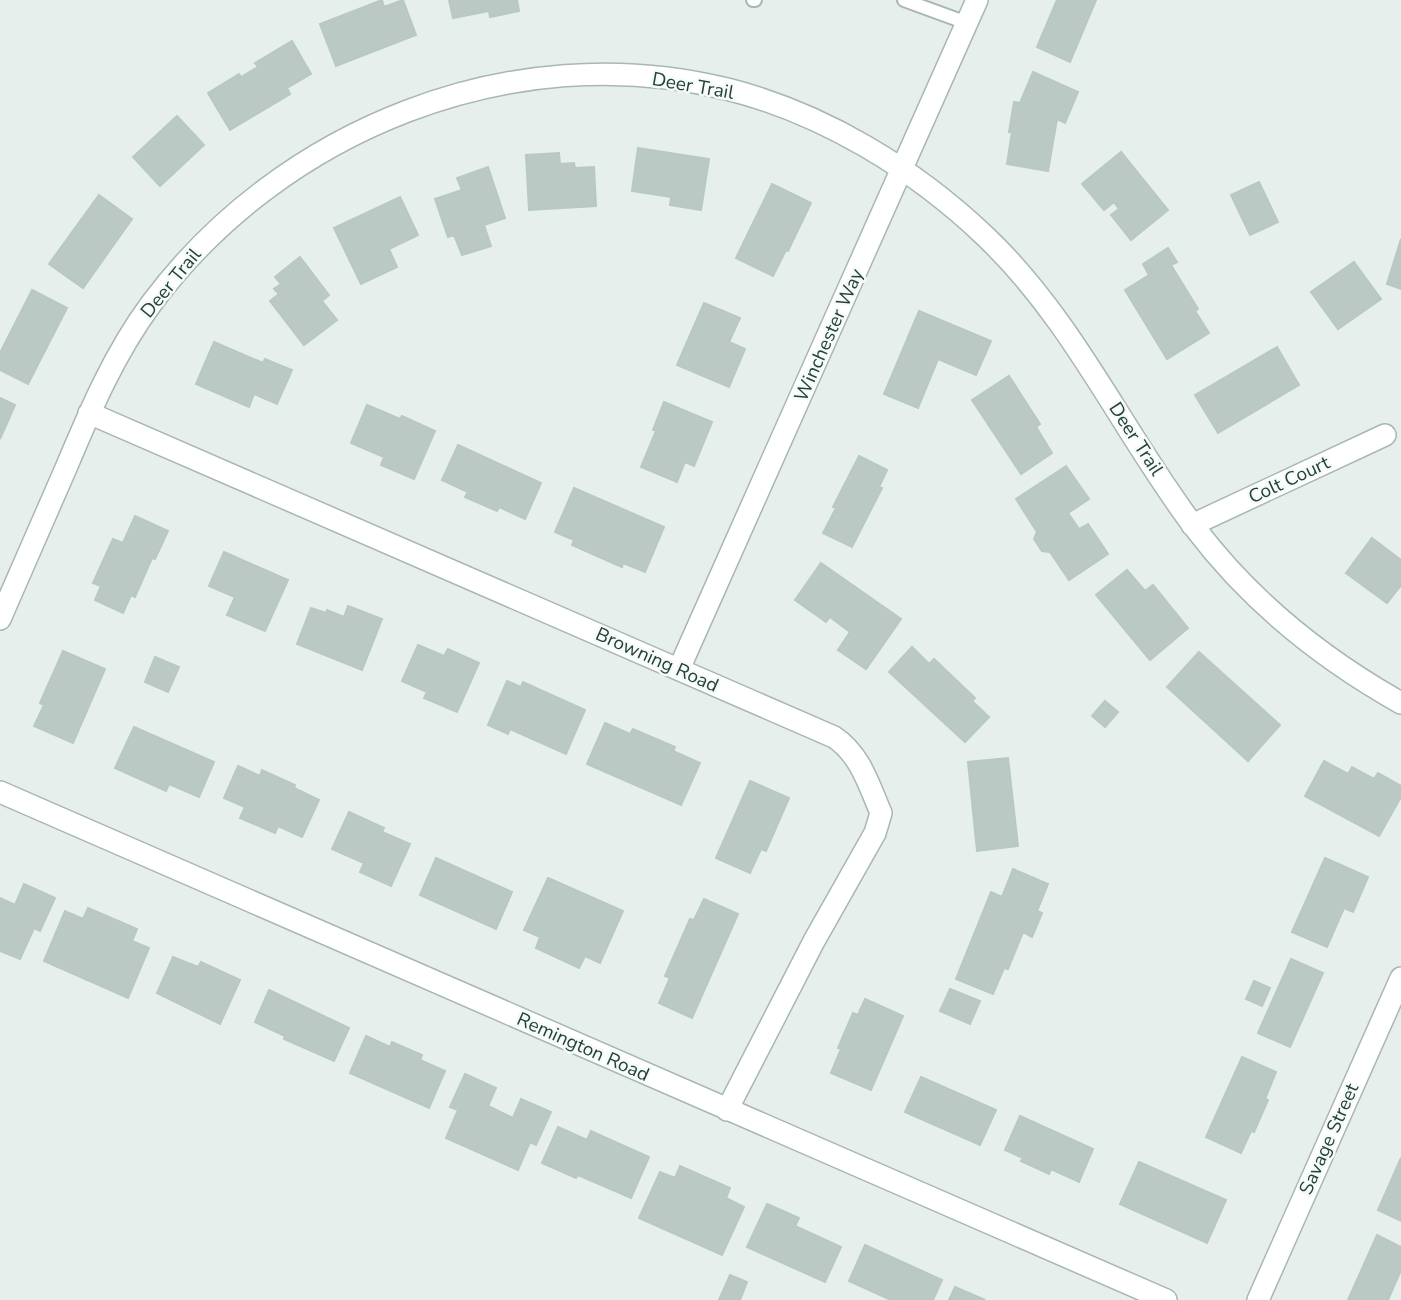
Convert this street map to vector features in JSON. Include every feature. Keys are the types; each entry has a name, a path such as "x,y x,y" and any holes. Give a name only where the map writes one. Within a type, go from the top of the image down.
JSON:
{"street":[{"name":"Winchester Way","path":"679,669 978,0"},
{"name":"Deer Trail","path":"0,619 113,364 150,306 193,253 242,206 330,145 373,124 437,100 503,83 561,76 620,75 678,80 729,90 789,110 847,136 903,169 938,195 987,237 1030,283 1063,325 1192,525 1256,598 1304,640 1356,678 1401,703"},
{"name":"Browning Road","path":"89,413 679,669 834,737 844,744 860,766 881,813 875,833 814,941 727,1110"},
{"name":"Colt Court","path":"1192,525 1385,435"},
{"name":"Remington Road","path":"0,792 1166,1300"},
{"name":"Savage Street","path":"1258,1300 1401,978"}],"lane":[{"path":"904,0 967,23"}],"building":[{"path":"382,0 384,7 403,0 416,35 336,66 320,24"},
{"path":"449,0 517,0 519,11 490,17 489,11 453,18"},
{"path":"1057,0 1096,0 1070,62 1037,47"},
{"path":"292,41 311,74 287,88 290,94 230,130 208,93 239,74 241,77 258,67 255,63"},
{"path":"1033,72 1078,92 1065,123 1057,119 1048,171 1007,164 1014,102 1020,103"},
{"path":"177,116 204,145 160,186 133,157"},
{"path":"638,148 709,159 701,210 670,205 671,197 632,191"},
{"path":"1121,152 1168,210 1131,240 1111,215 1119,209 1114,202 1104,210 1082,184"},
{"path":"559,153 560,164 574,163 575,168 594,167 596,206 529,210 526,155"},
{"path":"488,167 505,218 484,225 491,246 462,255 454,235 448,237 435,199 462,190 457,178"},
{"path":"1259,182 1278,222 1250,235 1231,195"},
{"path":"772,184 811,203 773,276 736,258"},
{"path":"99,195 132,219 83,288 49,264"},
{"path":"400,197 418,235 389,249 397,267 361,284 334,228"},
{"path":"1401,239 1401,289 1387,284"},
{"path":"1168,248 1177,262 1171,265 1198,309 1195,311 1209,333 1167,359 1125,290 1149,275 1143,264"},
{"path":"300,257 329,295 322,301 337,320 304,345 270,301 279,294 274,289 281,284 275,277"},
{"path":"1354,262 1381,299 1338,329 1311,292"},
{"path":"32,290 67,308 28,384 0,370 0,353"},
{"path":"704,303 740,318 729,342 745,349 729,387 677,365"},
{"path":"919,311 991,341 976,375 938,359 918,408 884,394"},
{"path":"214,342 263,363 265,359 292,370 277,404 254,394 249,407 196,384"},
{"path":"1277,347 1299,385 1218,433 1195,395"},
{"path":"1009,376 1040,424 1036,427 1052,453 1021,474 972,400"},
{"path":"0,398 15,405 0,439"},
{"path":"664,402 712,422 694,466 685,462 677,482 641,467 656,431 653,430"},
{"path":"367,405 400,419 402,416 435,431 414,479 381,465 384,457 351,443"},
{"path":"458,445 541,483 525,519 499,507 497,511 465,497 468,492 442,480"},
{"path":"859,456 887,470 879,487 882,488 852,547 823,533"},
{"path":"1066,466 1089,499 1068,513 1079,529 1088,524 1108,554 1069,580 1050,552 1042,551 1034,539 1037,532 1016,499"},
{"path":"574,488 664,527 645,572 623,563 622,567 572,545 574,540 555,532"},
{"path":"135,516 168,531 155,559 152,558 135,597 131,595 123,613 95,600 101,586 93,583 113,539 123,543"},
{"path":"1372,538 1401,560 1401,585 1387,603 1346,573"},
{"path":"224,552 288,580 265,631 227,615 235,597 209,586"},
{"path":"821,563 901,619 866,669 838,650 850,632 830,617 826,622 795,600"},
{"path":"1127,570 1145,591 1153,585 1188,628 1150,660 1096,595"},
{"path":"348,606 382,619 362,670 297,644 311,608 326,613 327,610 344,617"},
{"path":"418,645 444,656 448,649 479,663 457,712 424,698 427,692 402,681"},
{"path":"912,647 929,664 934,659 975,698 972,701 989,717 965,742 889,672"},
{"path":"63,651 105,669 73,743 34,726 44,705 40,703"},
{"path":"1199,652 1280,725 1248,761 1167,687"},
{"path":"155,657 179,667 168,692 145,682"},
{"path":"507,681 521,687 523,682 585,710 566,754 510,729 508,734 488,725"},
{"path":"1105,701 1118,712 1105,727 1092,716"},
{"path":"605,723 630,734 633,729 675,747 673,751 700,763 681,805 587,764"},
{"path":"134,727 214,762 199,797 169,784 166,791 115,768"},
{"path":"1008,758 1018,846 977,851 968,762"},
{"path":"1324,761 1348,774 1352,767 1374,779 1378,773 1401,786 1401,797 1379,836 1305,796"},
{"path":"238,766 260,776 262,770 319,800 302,837 278,826 275,833 240,818 245,807 224,798"},
{"path":"750,781 789,798 766,851 761,849 750,873 716,858"},
{"path":"349,812 384,828 382,832 410,844 391,886 360,872 364,863 332,849"},
{"path":"436,858 512,892 496,929 420,895"},
{"path":"1325,858 1368,877 1353,912 1344,908 1327,947 1292,932"},
{"path":"1013,869 1048,884 1037,911 1042,913 1032,937 1023,932 1008,969 1004,968 993,994 956,979 991,892 1002,897"},
{"path":"548,878 623,911 600,963 585,956 579,968 536,948 540,937 524,930"},
{"path":"24,884 55,898 40,931 34,928 20,959 0,951 0,898 15,905"},
{"path":"704,899 738,914 692,1018 659,1003 670,978 665,976 690,919 694,920"},
{"path":"88,908 137,929 132,941 149,948 128,998 44,961 65,911 83,919"},
{"path":"173,957 198,967 201,962 240,980 220,1024 157,993"},
{"path":"1291,959 1323,973 1290,1047 1258,1033"},
{"path":"1254,981 1270,988 1262,1006 1246,999"},
{"path":"950,989 980,1001 970,1024 940,1011"},
{"path":"269,990 349,1028 334,1061 284,1039 285,1036 255,1022"},
{"path":"865,999 903,1016 871,1090 831,1073 853,1013 858,1015"},
{"path":"366,1036 390,1047 392,1042 422,1055 420,1060 445,1071 429,1108 350,1073"},
{"path":"1242,1057 1276,1072 1265,1099 1268,1100 1241,1153 1206,1137"},
{"path":"465,1074 496,1088 488,1106 513,1118 521,1099 551,1112 536,1145 530,1142 518,1170 446,1138 458,1110 450,1107"},
{"path":"921,1077 996,1110 980,1145 905,1112"},
{"path":"1020,1116 1093,1149 1079,1182 1051,1169 1049,1174 1005,1150"},
{"path":"558,1127 587,1140 591,1131 649,1157 631,1198 542,1163"},
{"path":"1401,1158 1401,1221 1378,1210"},
{"path":"1139,1162 1226,1200 1207,1243 1120,1204"},
{"path":"680,1166 730,1188 726,1198 744,1207 722,1255 639,1218 660,1172 675,1178"},
{"path":"767,1204 799,1218 795,1226 841,1247 825,1282 747,1247"},
{"path":"1377,1235 1401,1247 1401,1270 1388,1300 1348,1300"},
{"path":"865,1245 942,1280 933,1300 891,1300 849,1281"},
{"path":"730,1275 747,1282 740,1300 719,1300"},
{"path":"955,1287 985,1300 949,1300"}]}
